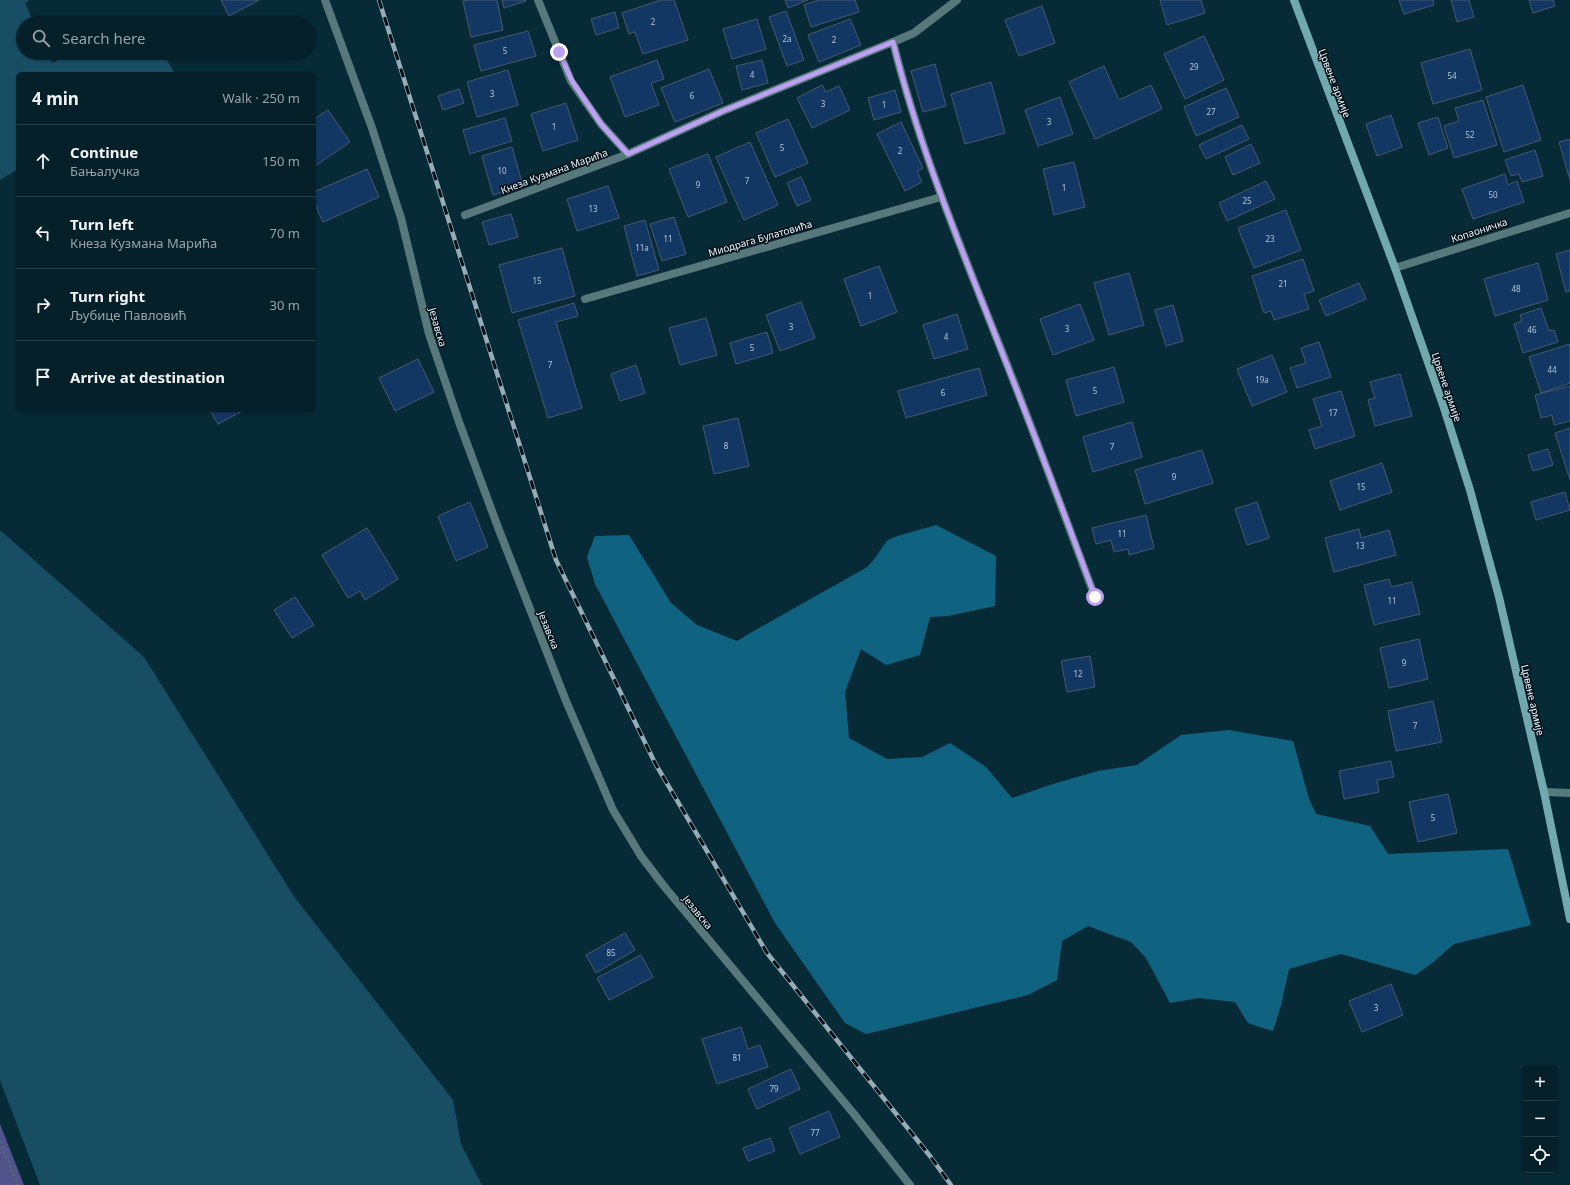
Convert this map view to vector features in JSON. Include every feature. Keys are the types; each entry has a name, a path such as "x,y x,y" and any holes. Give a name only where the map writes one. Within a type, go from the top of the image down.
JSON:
{"main road":[{"name":"Црвене армије","path":"1294,0 1395,268 1444,408 1470,490 1499,597 1544,792 1570,919"}],"street":[{"name":"Језавска","path":"325,0 372,128 401,218 429,334 459,422 499,530 566,701 613,810 641,856 667,891 854,1114 910,1185"},
{"path":"538,0 572,81 601,124 628,154"},
{"name":"Кнеза Кузмана Марића","path":"464,215 628,154 723,111 914,33 957,0"},
{"path":"893,42 902,76 941,197 1034,432 1095,597"},
{"name":"Миодрага Булатовића","path":"585,299 941,197"},
{"name":"Копаоничка","path":"1395,268 1570,213"},
{"path":"1544,792 1570,792"}],"path":[{"path":"0,1142 18,1185"}],"shaded area":[{"path":"0,0 30,0 25,3 31,16 16,16 16,60 50,60 52,63 58,60 167,60 174,72 16,72 16,170 0,180"},
{"path":"936,525 996,556 995,606 948,616 930,617 920,655 886,665 861,649 845,692 849,738 887,759 922,757 950,743 986,767 1012,798 1098,771 1137,765 1181,735 1229,730 1293,741 1309,799 1316,814 1370,826 1388,854 1508,849 1531,925 1454,944 1431,964 1415,975 1341,954 1289,969 1281,1005 1273,1031 1248,1023 1235,1002 1199,998 1170,1003 1146,958 1131,942 1088,926 1062,941 1057,980 1028,995 866,1034 845,1023 775,923 595,584 587,557 595,536 629,535 671,603 697,625 737,641 864,569 874,560 890,539"},
{"path":"0,530 144,657 295,898 453,1100 461,1144 482,1185 40,1185 0,1080"},
{"path":"0,1124 24,1185 0,1185"}],"building":[{"path":"221,0 259,0 229,16"},
{"path":"497,0 503,30 471,37 463,1"},
{"path":"502,0 526,0 526,1 504,8"},
{"path":"661,0 674,0 688,40 643,54 635,32 629,34 622,13"},
{"path":"785,0 808,0 788,8"},
{"path":"819,0 855,0 859,12 811,27 804,5"},
{"path":"1160,0 1201,0 1205,13 1167,25"},
{"path":"1399,0 1433,0 1434,5 1404,14"},
{"path":"1451,0 1469,0 1474,17 1457,22"},
{"path":"1529,0 1553,0 1555,6 1533,13"},
{"path":"1042,6 1055,43 1019,56 1005,20"},
{"path":"786,11 804,60 787,66 769,17"},
{"path":"615,12 619,28 596,35 591,19"},
{"path":"757,19 766,49 732,59 723,29"},
{"path":"850,19 861,45 819,62 808,35"},
{"path":"528,31 536,56 481,71 474,45"},
{"path":"1204,36 1224,80 1185,99 1164,54"},
{"path":"1470,49 1482,90 1433,104 1421,63"},
{"path":"657,60 664,79 651,83 659,105 625,117 610,77"},
{"path":"762,60 768,83 742,90 736,66"},
{"path":"935,64 946,106 923,112 911,71"},
{"path":"1104,66 1119,100 1151,85 1162,109 1095,139 1069,82"},
{"path":"709,69 723,103 675,122 661,88"},
{"path":"508,70 518,105 477,117 467,82"},
{"path":"991,82 1005,133 965,144 951,94"},
{"path":"822,85 826,92 839,86 850,110 812,128 797,98"},
{"path":"1523,85 1541,140 1504,152 1486,97"},
{"path":"1226,88 1239,117 1196,136 1184,107"},
{"path":"459,89 464,103 443,110 438,96"},
{"path":"895,90 901,112 874,120 868,98"},
{"path":"1060,97 1073,134 1038,146 1025,110"},
{"path":"1483,100 1497,145 1454,158 1444,126 1459,121 1455,108"},
{"path":"566,103 578,140 543,151 531,114"},
{"path":"328,110 350,142 316,165 316,118"},
{"path":"1391,115 1402,147 1377,156 1366,124"},
{"path":"1438,117 1448,148 1429,155 1418,123"},
{"path":"505,118 512,141 470,154 463,130"},
{"path":"788,119 808,163 775,177 756,133"},
{"path":"901,122 923,168 917,171 922,182 905,191 877,134"},
{"path":"1242,125 1249,139 1206,159 1199,145"},
{"path":"1570,139 1570,180 1559,142"},
{"path":"750,142 778,205 744,220 716,157"},
{"path":"1251,144 1260,163 1233,175 1225,157"},
{"path":"512,147 523,186 493,195 482,156"},
{"path":"1535,150 1543,176 1522,182 1519,174 1511,176 1505,160"},
{"path":"708,154 727,202 688,217 669,169"},
{"path":"1074,162 1085,207 1054,215 1043,169"},
{"path":"367,169 379,197 323,222 316,206 316,191"},
{"path":"1505,174 1508,185 1517,181 1524,202 1473,219 1462,189"},
{"path":"801,177 811,200 797,206 787,183"},
{"path":"1266,181 1275,199 1227,221 1219,203"},
{"path":"608,186 619,218 577,231 567,199"},
{"path":"1286,210 1301,250 1254,268 1238,228"},
{"path":"511,214 518,237 489,245 482,222"},
{"path":"674,217 686,254 662,261 650,224"},
{"path":"645,220 659,270 637,276 624,226"},
{"path":"562,248 575,296 512,313 499,265"},
{"path":"1570,250 1570,291 1566,292 1556,254"},
{"path":"1303,259 1314,291 1304,294 1309,309 1274,320 1271,311 1264,313 1252,276"},
{"path":"1538,263 1548,300 1495,316 1484,279"},
{"path":"879,266 897,312 861,326 844,279"},
{"path":"1129,273 1144,325 1109,335 1094,283"},
{"path":"1359,283 1366,299 1326,316 1319,300"},
{"path":"801,302 815,338 780,351 766,315"},
{"path":"574,303 578,316 556,322 582,408 548,418 518,320"},
{"path":"1080,304 1094,340 1053,355 1040,319"},
{"path":"1173,305 1183,341 1166,346 1155,310"},
{"path":"1541,308 1549,331 1554,330 1558,342 1523,353 1514,324 1522,321 1520,315"},
{"path":"957,314 968,349 934,359 923,325"},
{"path":"706,318 717,355 680,365 669,328"},
{"path":"767,332 773,353 736,364 730,343"},
{"path":"1319,342 1331,377 1297,388 1290,368 1306,363 1301,348"},
{"path":"1570,344 1570,383 1541,393 1529,357"},
{"path":"1272,355 1287,392 1252,406 1237,369"},
{"path":"418,359 434,392 395,411 379,378"},
{"path":"636,365 645,393 620,401 611,374"},
{"path":"1114,367 1124,402 1076,416 1066,380"},
{"path":"979,368 987,395 906,418 898,391"},
{"path":"1400,374 1412,416 1375,426 1368,400 1375,398 1370,382"},
{"path":"1570,386 1570,421 1554,425 1552,415 1541,418 1535,395"},
{"path":"1341,391 1355,436 1315,449 1309,430 1322,426 1313,399"},
{"path":"211,412 240,412 218,424"},
{"path":"738,418 749,466 714,474 703,426"},
{"path":"1132,422 1142,457 1093,472 1083,437"},
{"path":"1570,428 1570,480 1555,433"},
{"path":"1548,449 1553,465 1533,471 1528,455"},
{"path":"1202,450 1213,483 1145,504 1135,470"},
{"path":"1382,463 1392,492 1340,510 1330,481"},
{"path":"1565,492 1570,510 1536,520 1531,502"},
{"path":"470,502 488,547 456,561 438,516"},
{"path":"1257,502 1269,538 1247,545 1235,509"},
{"path":"1146,515 1154,548 1129,555 1128,549 1114,552 1111,540 1096,544 1092,528"},
{"path":"367,528 398,579 365,600 360,591 348,598 322,555"},
{"path":"1359,529 1361,538 1389,530 1396,555 1334,572 1325,538"},
{"path":"1389,579 1391,587 1412,582 1420,614 1374,625 1364,585"},
{"path":"295,597 314,625 292,638 274,610"},
{"path":"1419,639 1428,679 1389,688 1380,648"},
{"path":"1090,656 1095,687 1067,692 1061,661"},
{"path":"1433,701 1442,742 1396,751 1388,711"},
{"path":"1391,761 1394,777 1377,780 1379,792 1344,799 1339,771"},
{"path":"1448,794 1457,833 1418,842 1409,802"},
{"path":"625,933 635,950 596,973 586,955"},
{"path":"641,955 653,977 609,1000 597,978"},
{"path":"1391,984 1403,1015 1362,1032 1349,1001"},
{"path":"741,1027 748,1049 760,1045 768,1067 717,1084 702,1039"},
{"path":"791,1069 800,1089 757,1109 748,1089"},
{"path":"829,1111 840,1137 800,1154 789,1128"},
{"path":"770,1138 775,1151 748,1161 743,1148"}],"railway":[{"path":"379,0 556,560 655,763 767,953 930,1156 951,1185"}],"route":[{"path":"559,52 572,81 601,124 628,154 723,111 893,42 902,76 941,197 1034,432 1095,597"}]}
